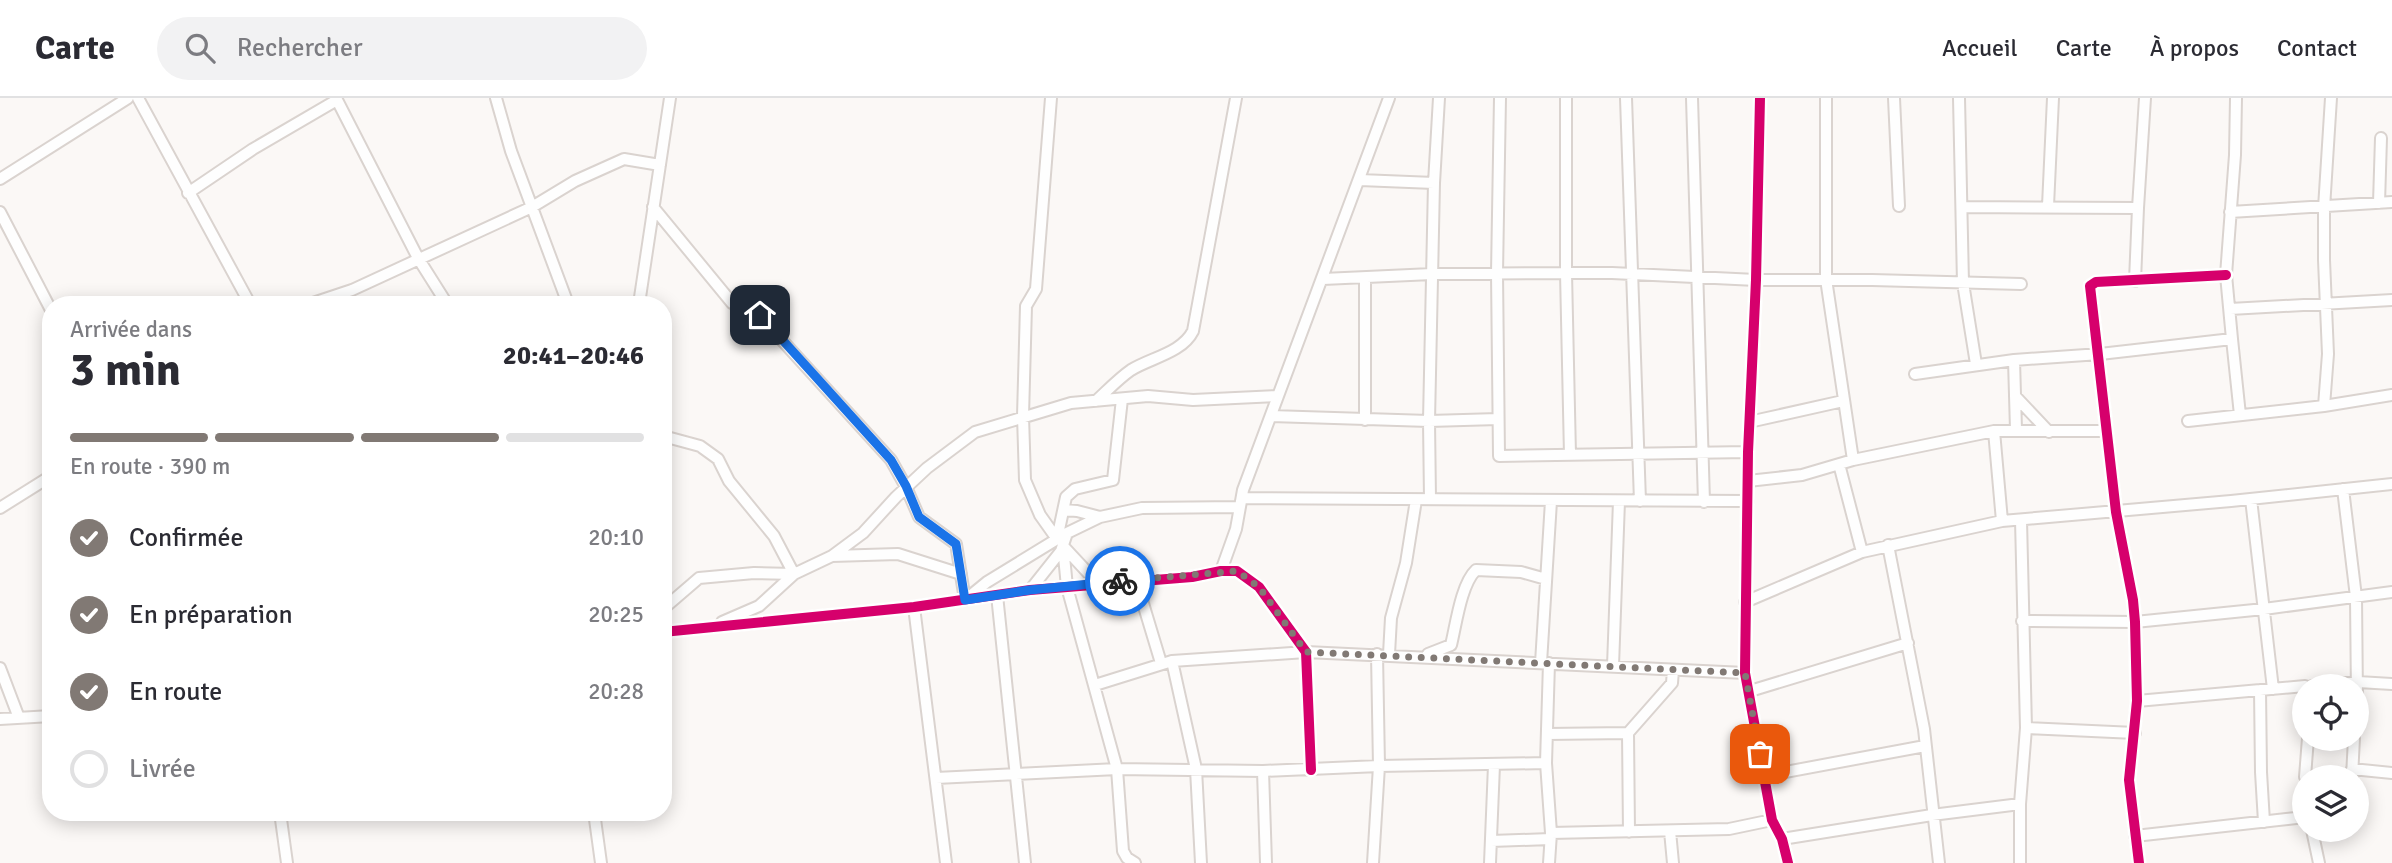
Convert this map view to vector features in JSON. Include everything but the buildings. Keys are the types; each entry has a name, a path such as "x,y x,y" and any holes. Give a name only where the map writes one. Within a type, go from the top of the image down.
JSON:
{"street":[{"path":"0,179 128,98"},
{"path":"138,98 246,296"},
{"path":"496,98 511,151 565,296"},
{"path":"640,296 670,98"},
{"path":"1051,98 1036,289 1026,306 1023,416 1025,480 1040,515 1090,575 1104,583"},
{"path":"1096,401 1130,371 1175,348 1189,339 1193,331 1236,98"},
{"path":"1221,571 1278,396 1324,279 1389,98"},
{"path":"1430,499 1434,183 1439,98"},
{"path":"1500,98 1497,273 1499,456 1748,452"},
{"path":"1566,98 1570,455"},
{"path":"1626,98 1640,501"},
{"path":"1692,98 1704,502"},
{"path":"1760,98 1756,281 1748,452 1745,673 1772,820 1782,839 1788,863"},
{"path":"1826,98 1826,279 1853,460"},
{"path":"1894,98 1899,206"},
{"path":"1959,98 1963,283 1976,364"},
{"path":"2048,206 2053,98"},
{"path":"2135,281 2146,98"},
{"path":"2236,98 2235,155 2226,275 2240,415"},
{"path":"2324,406 2328,305 2323,260 2331,98"},
{"path":"188,193 253,149 337,99 418,258 442,296"},
{"path":"2379,203 2381,138"},
{"path":"334,296 532,207 575,181 624,159 660,165"},
{"path":"1360,180 1434,183"},
{"path":"2230,212 2392,202"},
{"path":"653,206 732,303 760,315 891,460 919,517 956,544 965,600"},
{"path":"1962,207 2138,208"},
{"path":"0,212 44,296"},
{"path":"1324,279 1432,274 1612,273 1756,281 1826,279 2021,284"},
{"path":"2138,863 2129,780 2137,701 2133,600 2116,512 2100,354 2090,286 2096,282 2226,275"},
{"path":"1365,278 1365,420"},
{"path":"2230,309 2392,300"},
{"path":"1915,374 1976,364 2232,340"},
{"path":"2014,360 2016,430"},
{"path":"2188,421 2324,406 2392,395"},
{"path":"715,626 759,606 794,574 832,556 863,533 906,486 975,432 1071,403 1148,396 1193,400 1278,396"},
{"path":"2014,396 2049,432"},
{"path":"1030,590 1061,551 1066,497 1075,489 1113,480 1122,398"},
{"path":"1749,422 1843,401"},
{"path":"1271,416 1429,421 1498,419"},
{"path":"1748,481 1802,474 1853,460 1994,432 2107,431"},
{"path":"1994,432 2002,521"},
{"path":"672,438 700,446 718,459 729,481 774,536 794,574"},
{"path":"1839,464 1862,552"},
{"path":"0,508 42,482"},
{"path":"1745,602 1862,552 2002,521 2392,484"},
{"path":"2343,489 2356,597 2358,674"},
{"path":"965,600 987,582 1100,517 1142,508 1430,499 1748,501"},
{"path":"2251,499 2273,689"},
{"path":"1373,863 1383,654 1406,562 1416,500"},
{"path":"1549,863 1551,836 1546,763 1545,663 1550,501"},
{"path":"1613,667 1619,501"},
{"path":"1064,510 1077,510 1100,517"},
{"path":"2020,863 2020,804 2026,728 2021,520"},
{"path":"1062,539 1067,587 1117,769 1123,851 1127,858 1135,863"},
{"path":"1888,545 1909,643 1926,746 1939,863"},
{"path":"832,556 898,554 961,574"},
{"path":"1424,656 1451,645 1462,600 1471,575 1476,570 1521,572 1546,579"},
{"path":"672,631 914,607 1030,590 1237,571 1259,587 1306,652 1311,770"},
{"path":"672,600 699,578 754,573 794,574"},
{"path":"1136,580 1167,662 1196,769 1201,863"},
{"path":"2022,621 2134,622 2264,609 2392,592"},
{"path":"997,595 1025,863"},
{"path":"914,607 946,863"},
{"path":"1750,691 1909,643"},
{"path":"1095,685 1167,662 1306,652 1745,673"},
{"path":"0,668 19,718"},
{"path":"1629,832 1628,733 1672,683 1673,670"},
{"path":"2369,683 2392,684"},
{"path":"2137,701 2292,688"},
{"path":"2260,690 2264,822"},
{"path":"0,719 42,717"},
{"path":"2026,728 2135,733"},
{"path":"1547,734 1628,733"},
{"path":"1764,776 1926,746"},
{"path":"936,778 1117,769 1263,771 1546,763"},
{"path":"1490,863 1494,765"},
{"path":"1263,771 1266,863"},
{"path":"2369,773 2392,773"},
{"path":"1782,839 2020,804"},
{"path":"2134,836 2292,819"},
{"path":"1491,841 1629,832 1729,830 1772,820"},
{"path":"281,821 286,863"},
{"path":"595,821 601,863"},
{"path":"1670,831 1673,863"},
{"path":"2315,842 2319,863"}],"cycle path":[{"path":"1760,98 1756,280 1748,452 1745,673 1772,820 1782,839 1788,863"},
{"path":"2139,863 2129,780 2137,701 2135,622 2116,512 2090,286 2096,282 2226,275"},
{"path":"672,631 914,607 1030,590 1237,571 1259,587 1306,652 1311,770"}],"way so far":[{"path":"1120,581 1192,577 1221,571 1237,571 1259,587 1306,652 1745,673 1760,754"}],"route":[{"path":"760,315 891,460 919,517 956,544 965,600 1120,581"}]}
